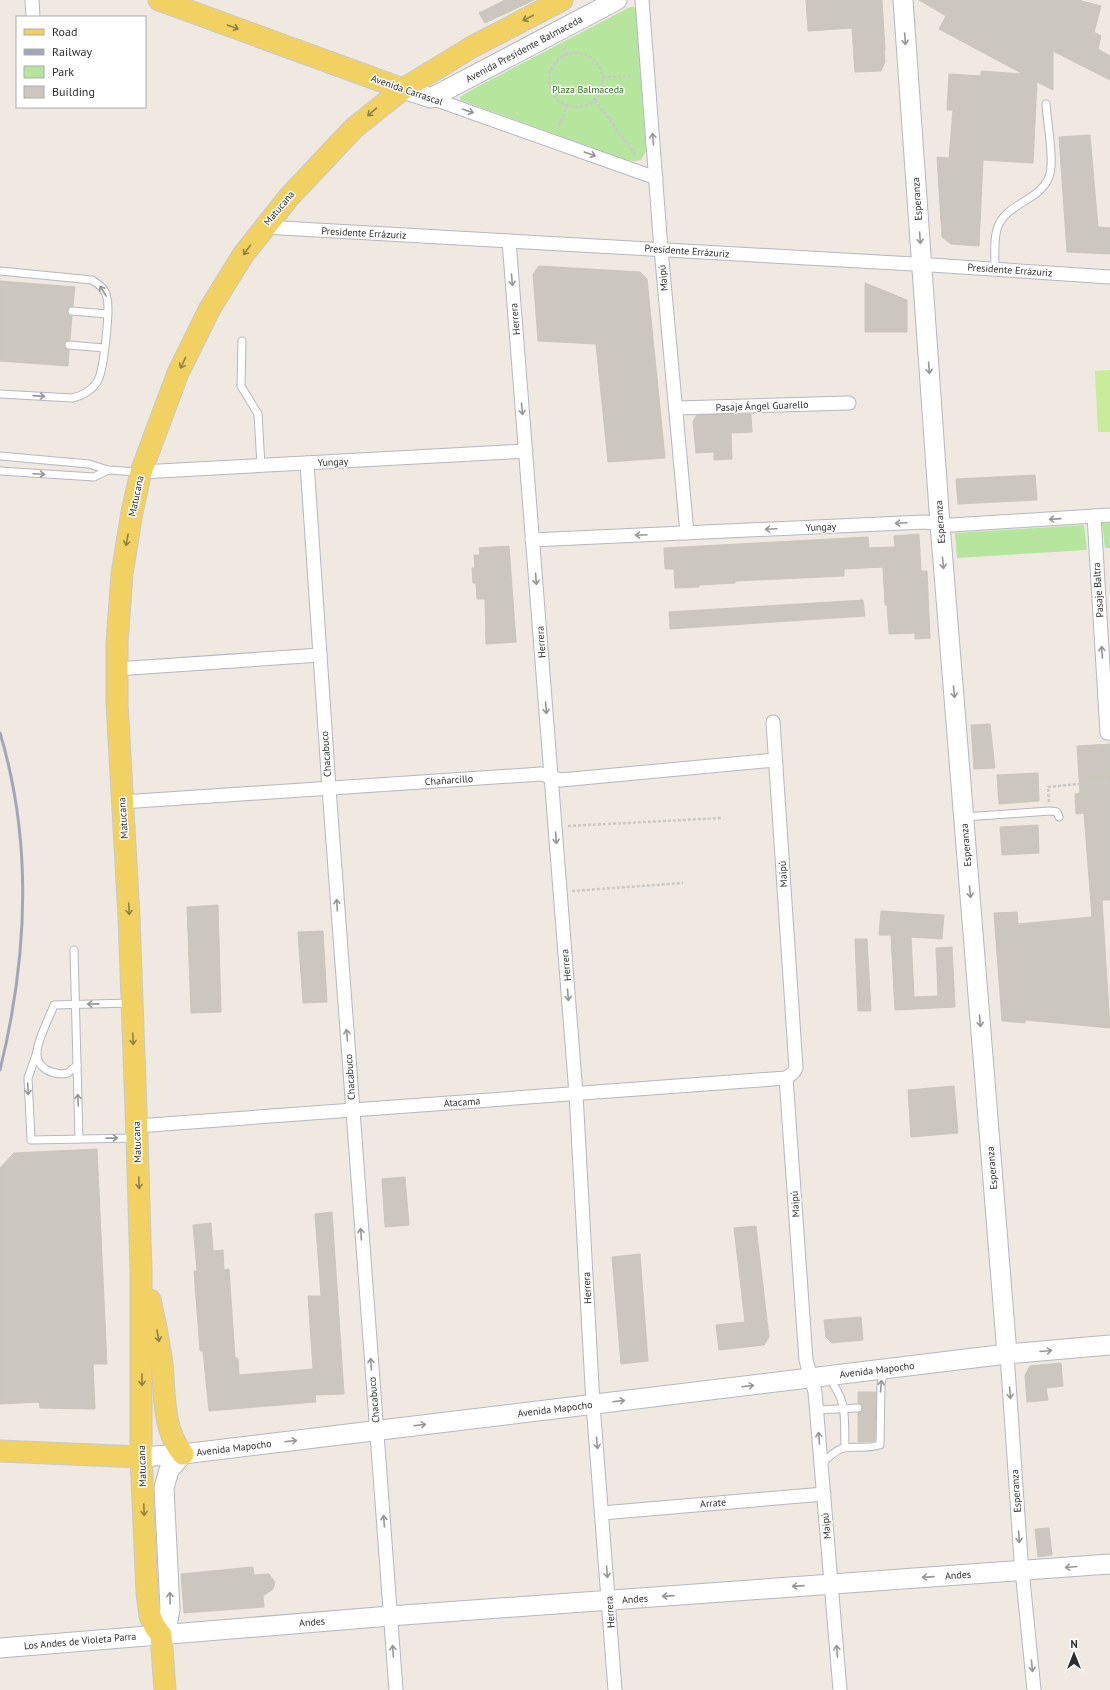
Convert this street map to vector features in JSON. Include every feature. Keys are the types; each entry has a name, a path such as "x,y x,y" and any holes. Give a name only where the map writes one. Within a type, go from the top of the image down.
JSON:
{"main road":[{"name":"Avenida Carrascal","path":"159,0 431,98"},
{"path":"402,88 472,47 562,0"},
{"name":"Avenida Presidente Balmaceda","path":"431,98 617,0"},
{"name":"Esperanza","path":"903,0 940,524 1007,1354"},
{"name":"Matucana","path":"161,1635 154,1627 148,1604 141,1457 141,1271 137,1132 129,917 118,733 116,669 122,574 132,512 141,472 178,373 209,310 232,272 264,227 312,171 349,132 402,88"},
{"path":"141,1271 157,1334 167,1420 177,1447 183,1454"},
{"name":"Avenida Mapocho","path":"0,1451 141,1457 183,1454 1007,1354 1110,1345"},
{"name":"Matucana","path":"165,1690 161,1635 168,1621 170,1609 164,1488 169,1470 183,1454"},
{"name":"Andes","path":"161,1635 390,1616 1110,1564"},
{"name":"Los Andes de Violeta Parra","path":"0,1648 161,1635"}],"street":[{"path":"32,0 33,16"},
{"name":"Maipú","path":"642,0 661,249 687,533"},
{"name":"Avenida Carrascal","path":"431,98 656,178"},
{"name":"Presidente Errázuriz","path":"264,227 661,249 1110,277"},
{"name":"Herrera","path":"509,241 576,1094 593,1404 615,1690"},
{"name":"Pasaje Ángel Guarello","path":"676,408 849,403"},
{"name":"Yungay","path":"141,472 526,451"},
{"name":"Chacabuco","path":"307,463 352,1111 396,1690"},
{"name":"Yungay","path":"532,540 924,522 952,525 1110,515"},
{"name":"Pasaje Baltra","path":"1094,516 1108,733 1110,733"},
{"path":"116,669 320,655"},
{"name":"Maipú","path":"773,722 796,1068 793,1074 786,1078 806,1360 819,1377 816,1410 840,1690"},
{"name":"Chañarcillo","path":"122,802 541,774 561,780 775,760"},
{"name":"Atacama","path":"137,1132 352,1111 786,1078"},
{"name":"Esperanza","path":"1007,1354 1022,1571 1034,1690"},
{"name":"Arrate","path":"602,1513 824,1494"}],"lane":[{"path":"995,269 996,232 999,224 1007,213 1042,189 1050,176 1051,161 1046,104"},
{"path":"0,271 92,280 98,283 106,292 108,304 100,377 92,389 79,396 64,398 0,394"},
{"path":"72,311 107,314"},
{"path":"242,341 241,386 258,414 261,466"},
{"path":"69,345 104,348"},
{"path":"0,456 89,464 108,470 141,472"},
{"path":"0,471 94,477 108,470"},
{"path":"964,818 1050,811 1056,812 1059,817"},
{"path":"74,950 79,1139"},
{"path":"132,1003 54,1005 28,1078 30,1140 79,1139 137,1132"},
{"path":"37,1052 43,1068 52,1074 68,1073 77,1065"},
{"path":"821,1465 836,1451 844,1446 880,1445 881,1441 878,1407 882,1378 890,1368"},
{"path":"819,1377 838,1389 842,1399 844,1409 844,1446"},
{"path":"816,1410 858,1408"}],"path":[{"path":"564,48 567,55"},
{"path":"575,53 590,58 599,66 603,77 603,85 595,100 581,107 567,106 558,100 552,93 549,84 553,66 567,55 575,53"},
{"path":"603,77 632,76"},
{"path":"595,100 635,154"},
{"path":"559,126 567,106"},
{"path":"1050,811 1048,787 1110,781"},
{"path":"578,826 722,818"},
{"path":"583,891 684,883"}],"green space":[{"name":"Plaza Balmaceda","path":"630,7 634,7 636,9 646,151 641,160 633,161 624,159 460,100 460,97 477,87"},
{"path":"1110,370 1110,432 1098,432 1095,371"},
{"path":"1102,523 1110,523 1110,548 1105,548"},
{"path":"1084,525 1087,550 957,558 955,533"}],"building":[{"path":"505,0 534,0 485,23 479,13"},
{"path":"806,0 882,0 885,62 881,71 855,72 852,28 808,31"},
{"path":"919,0 1078,0 1101,6 1094,32 1101,36 1098,49 1110,56 1110,80 1053,51 1053,90 1037,82 1033,163 983,160 979,246 951,244 942,237 937,157 949,158 953,110 947,110 949,74 981,76 981,71 1023,74 939,29 946,16"},
{"path":"1090,135 1098,227 1110,228 1110,254 1067,252 1059,137"},
{"path":"539,266 640,272 647,279 665,458 608,462 596,344 538,341 533,274"},
{"path":"0,281 75,287 73,306 67,310 69,315 72,316 70,340 64,344 66,349 69,350 68,366 0,361"},
{"path":"865,283 907,300 907,332 865,332"},
{"path":"751,414 752,432 731,433 732,459 714,460 714,452 696,453 693,421 697,415"},
{"path":"1035,475 1037,500 958,504 956,479"},
{"path":"919,534 921,571 927,571 930,638 915,639 915,633 889,634 887,605 885,605 883,567 844,569 844,576 735,581 735,583 675,588 674,569 665,569 664,548 868,537 869,548 895,547 894,536"},
{"path":"509,546 516,642 486,644 485,599 477,599 476,583 473,583 472,568 475,568 474,555 480,555 479,548"},
{"path":"863,600 865,616 670,629 669,612"},
{"path":"990,724 995,768 974,769 971,725"},
{"path":"1110,744 1110,900 1102,900 1110,1028 1025,1020 1025,1023 1002,1021 994,913 1017,912 1018,924 1092,917 1084,813 1076,814 1075,794 1080,793 1077,746"},
{"path":"1038,773 1039,801 999,804 997,775"},
{"path":"1038,825 1039,853 1002,855 1000,827"},
{"path":"218,905 221,1012 191,1013 187,907"},
{"path":"881,911 944,915 942,939 911,937 914,997 938,996 936,948 952,947 955,1007 895,1010 891,935 879,935"},
{"path":"323,931 327,1002 303,1003 298,932"},
{"path":"855,939 867,939 871,1011 858,1011"},
{"path":"954,1086 958,1133 911,1137 908,1090"},
{"path":"97,1149 107,1364 93,1364 95,1409 40,1408 39,1402 0,1404 0,1168 14,1153"},
{"path":"405,1177 409,1225 385,1227 382,1179"},
{"path":"332,1212 344,1394 315,1395 316,1402 209,1411 203,1351 200,1351 194,1271 197,1271 193,1225 211,1223 213,1251 223,1250 224,1270 229,1269 235,1358 238,1358 239,1375 313,1369 308,1296 321,1296 315,1214"},
{"path":"756,1226 769,1337 764,1345 719,1350 716,1325 745,1322 734,1228"},
{"path":"640,1254 648,1361 621,1364 612,1257"},
{"path":"861,1317 863,1340 832,1343 826,1337 824,1320"},
{"path":"1061,1363 1063,1386 1046,1388 1048,1400 1027,1402 1025,1375 1030,1366"},
{"path":"858,1392 876,1392 875,1441 858,1442 858,1413 863,1408 862,1405 858,1403"},
{"path":"1049,1528 1052,1555 1038,1557 1035,1529"},
{"path":"253,1567 254,1575 269,1574 275,1582 273,1589 263,1596 264,1607 184,1613 181,1574"}],"railway":[{"path":"0,733 11,775 18,817 22,859 21,944 16,986 0,1070"}]}
